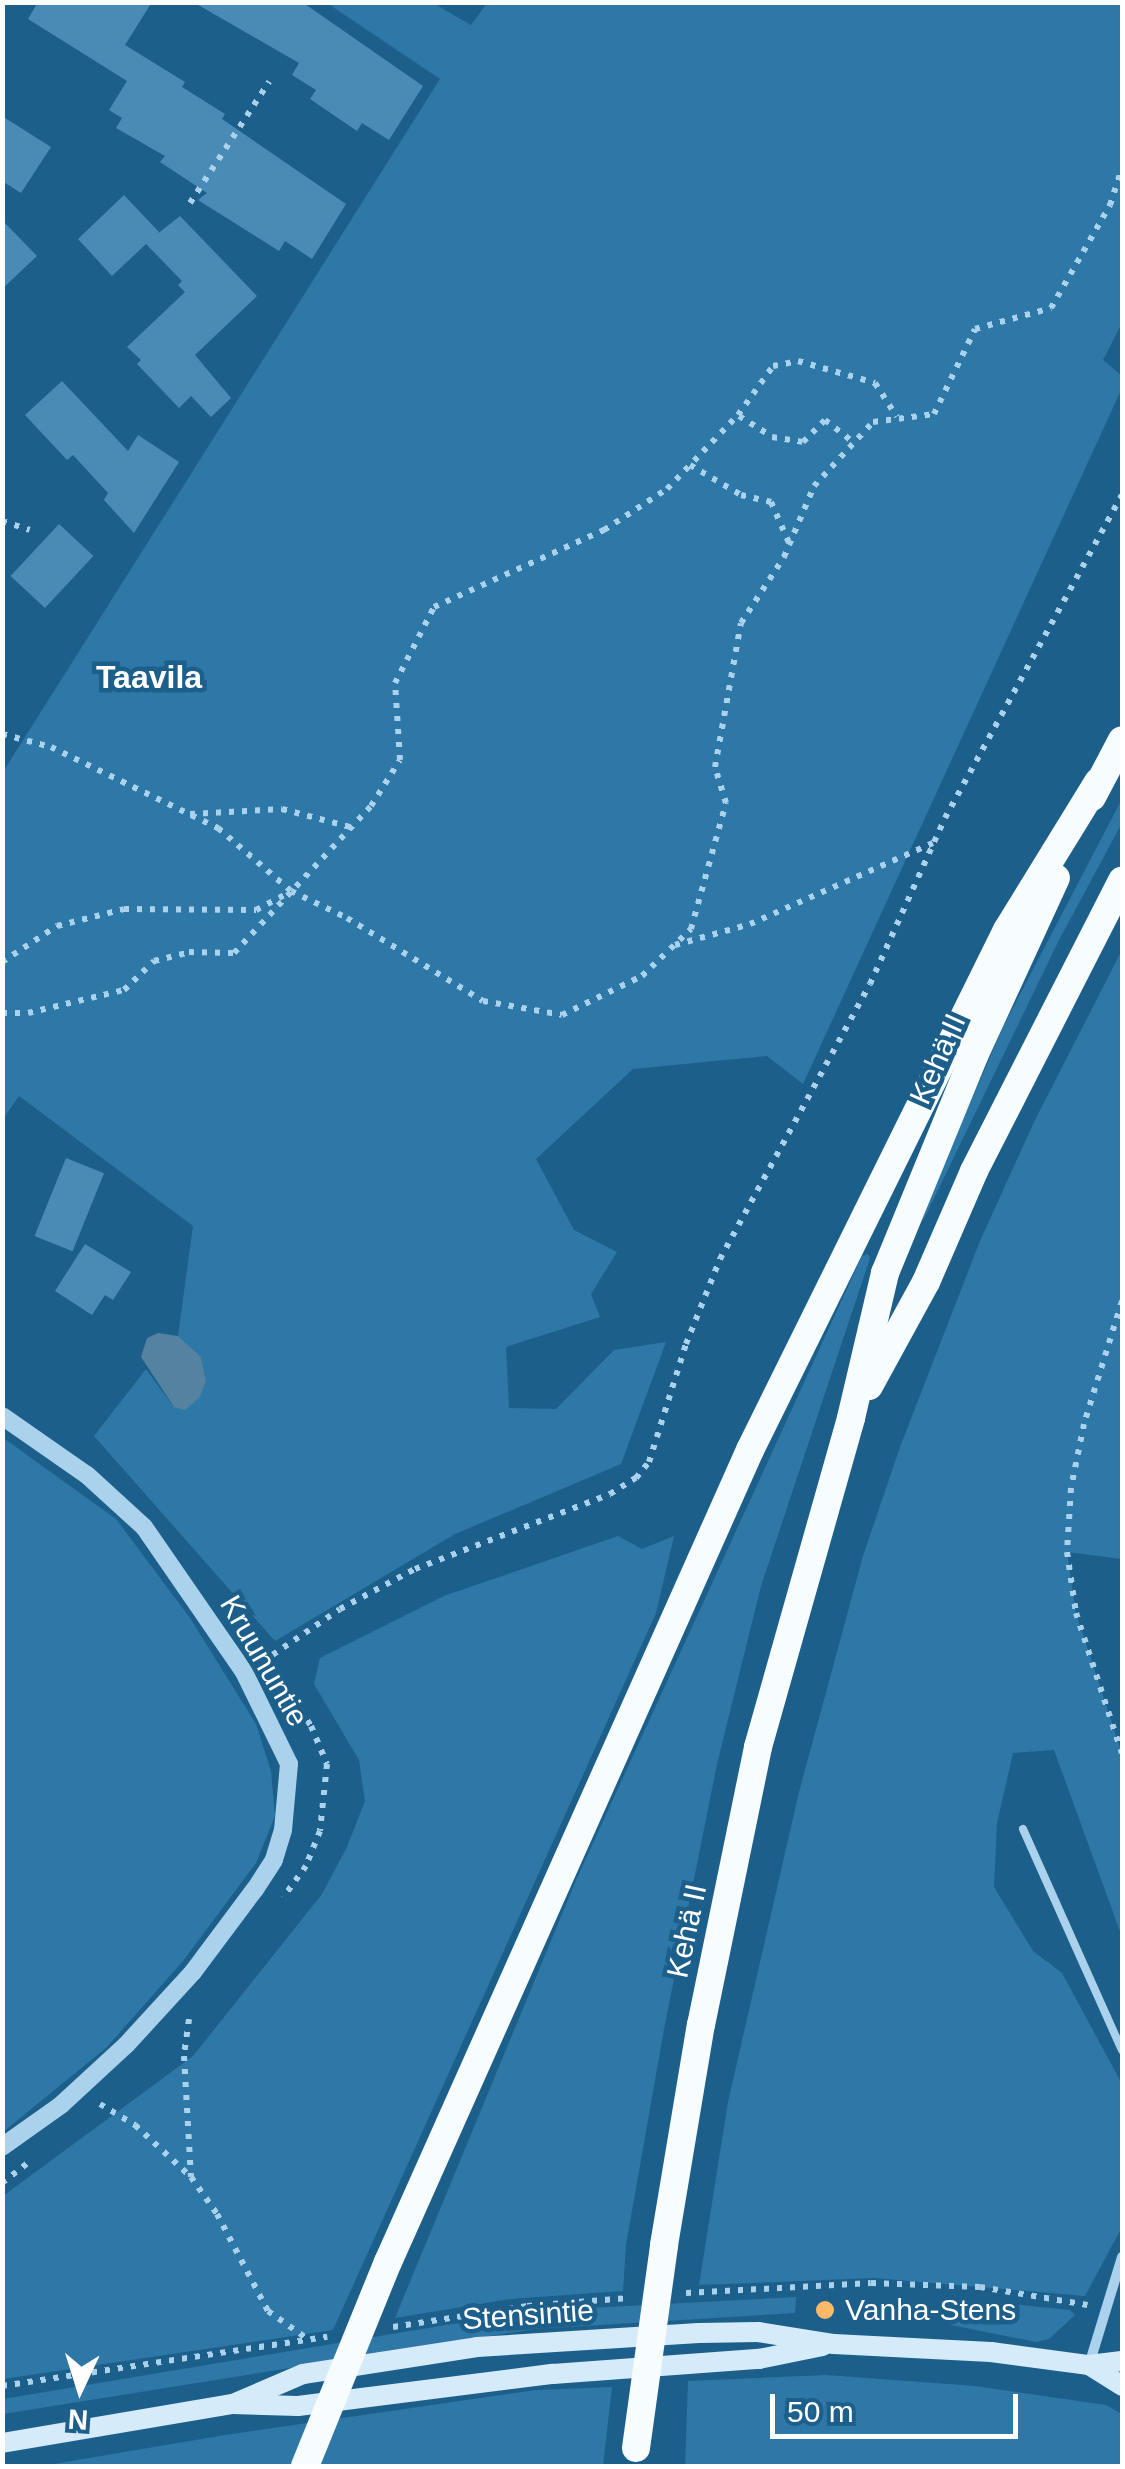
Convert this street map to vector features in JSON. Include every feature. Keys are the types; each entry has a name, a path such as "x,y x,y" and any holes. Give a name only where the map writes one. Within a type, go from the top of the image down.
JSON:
{"highway":[{"name":"Kehä II","path":"637,2460 664,2245 701,2024 758,1747 851,1418 884,1274 974,1056 1098,782 1122,740"},
{"path":"305,2466 388,2262 750,1450 1007,930 1098,782"},
{"name":"Kehä II","path":"851,1418 926,1282 974,1171 1122,881"}],"main road":[{"name":"Stensintie","path":"233,2404 303,2374 477,2347 758,2332 834,2344 991,2352 1089,2365 1122,2361"},
{"name":"Stensintie","path":"2,2443 233,2404 298,2406 553,2374 759,2360 834,2344"},
{"name":"Stensintie","path":"1089,2365 1122,2386"}],"street":[{"name":"Kruununtie","path":"2,1416 88,1475 144,1528 244,1672 289,1764 283,1830 274,1860 193,1972 126,2045 61,2105 2,2147"},
{"path":"1089,2365 1122,2258"}],"lane":[{"path":"1023,1830 1122,2050"}],"path":[{"path":"190,203 269,82"},
{"path":"2,734 51,747 218,828 292,891 347,918 483,1001 562,1015 642,976 691,928 726,803 715,767 741,623 790,545 814,486 873,422 934,414 976,329 1051,308 1110,205 1122,168"},
{"path":"2,1013 28,1014 124,990 154,961 189,952 234,952 350,828 400,760 395,684 434,607 604,530 667,489 738,416 774,366 798,361 875,384 897,417"},
{"path":"738,416 772,436 803,442 825,420 854,443"},
{"path":"690,465 742,496 770,502 790,545"},
{"path":"244,1672 340,1609 415,1569 610,1494 636,1478 649,1462 686,1344 720,1258 870,984 934,843 1122,495"},
{"path":"2,521 30,530"},
{"path":"188,814 282,809 350,828"},
{"path":"673,946 750,924 934,843"},
{"path":"2,962 56,926 124,909 256,910 292,891"},
{"path":"1122,1301 1084,1424 1071,1488 1067,1552 1076,1613 1122,1754"},
{"path":"257,1646 311,1726 327,1764 320,1831 306,1866 271,1913"},
{"path":"177,2031 200,2004"},
{"path":"189,2019 184,2056 191,2178"},
{"path":"86,2116 111,2095"},
{"path":"100,2104 136,2125 191,2178 218,2214 268,2311 309,2340"},
{"path":"2,2183 41,2153"}],"shaded area":[{"path":"488,2 1122,3 1122,323 1103,360 1122,376 1122,388 803,1084 767,1056 633,1069 536,1159 574,1230 617,1252 591,1294 600,1317 506,1347 509,1408 556,1409 614,1350 666,1342 621,1464 455,1534 275,1641 94,1436 146,1369 173,1406 200,1397 206,1381 201,1358 178,1336 193,1226 19,1096 3,1119 3,772 440,79 327,3 433,3 471,25"},
{"path":"1122,799 1122,823 1059,940 923,1221 924,1209 1004,1025"},
{"path":"1122,950 1122,1559 1067,1552 1076,1613 1122,1754 1122,1937 1054,1750 1013,1753 997,1823 994,1887 1033,1951 1062,1973 1122,2084 1122,2227 1085,2296 874,2278 699,2285 728,2102 799,1792 863,1556 900,1447 980,1241 1034,1122"},
{"path":"868,1254 870,1258 761,1586 717,1764 664,2029 626,2245 623,2291 510,2299 395,2318 577,1878 862,1256"},
{"path":"158,1333 178,1336 201,1357 206,1381 200,1397 185,1410 174,1407 141,1357 147,1338"},
{"path":"2,1437 116,1519 190,1618 256,1724 271,1771 275,1816 256,1863 183,1961 106,2048 3,2132"},
{"path":"618,1536 642,1549 674,1536 656,1613 333,2330 3,2379 3,2196 193,2056 322,1894 347,1847 365,1801 359,1760 314,1684 320,1658 444,1596"},
{"path":"796,2297 795,2313 534,2329 3,2414 3,2399 446,2325 551,2310"},
{"path":"952,2298 1070,2310 1075,2315 1049,2339 1036,2342 951,2325"},
{"path":"826,2375 975,2386 1106,2405 1122,2414 1122,2466 685,2466 688,2381"},
{"path":"612,2387 603,2466 42,2466 536,2390"}],"building":[{"path":"38,2 152,2 125,45 185,82 182,87 225,114 222,119 346,204 312,259 285,241 279,251 198,200 207,193 160,162 165,156 116,128 122,118 109,110 127,81 28,19"},
{"path":"193,2 302,2 423,86 389,140 362,123 357,131 310,99 316,90 292,75 299,63"},
{"path":"2,116 51,147 21,193 2,181"},
{"path":"124,195 159,232 156,235 180,216 257,296 195,355 231,398 211,417 191,396 179,408 137,364 141,360 127,347 185,292 178,285 182,281 146,244 112,276 78,239"},
{"path":"2,220 37,256 2,289"},
{"path":"62,381 128,451 138,435 179,462 134,533 104,500 108,493 73,455 67,460 25,415"},
{"path":"59,524 93,556 45,608 11,576"},
{"path":"66,1158 104,1173 73,1251 35,1236"},
{"path":"85,1244 131,1272 113,1300 105,1295 92,1315 55,1291"}],"place":[{"name":"Vanha-Stens","path":"825,2310"}],"district":[{"name":"Taavila","path":"149,677"}]}
